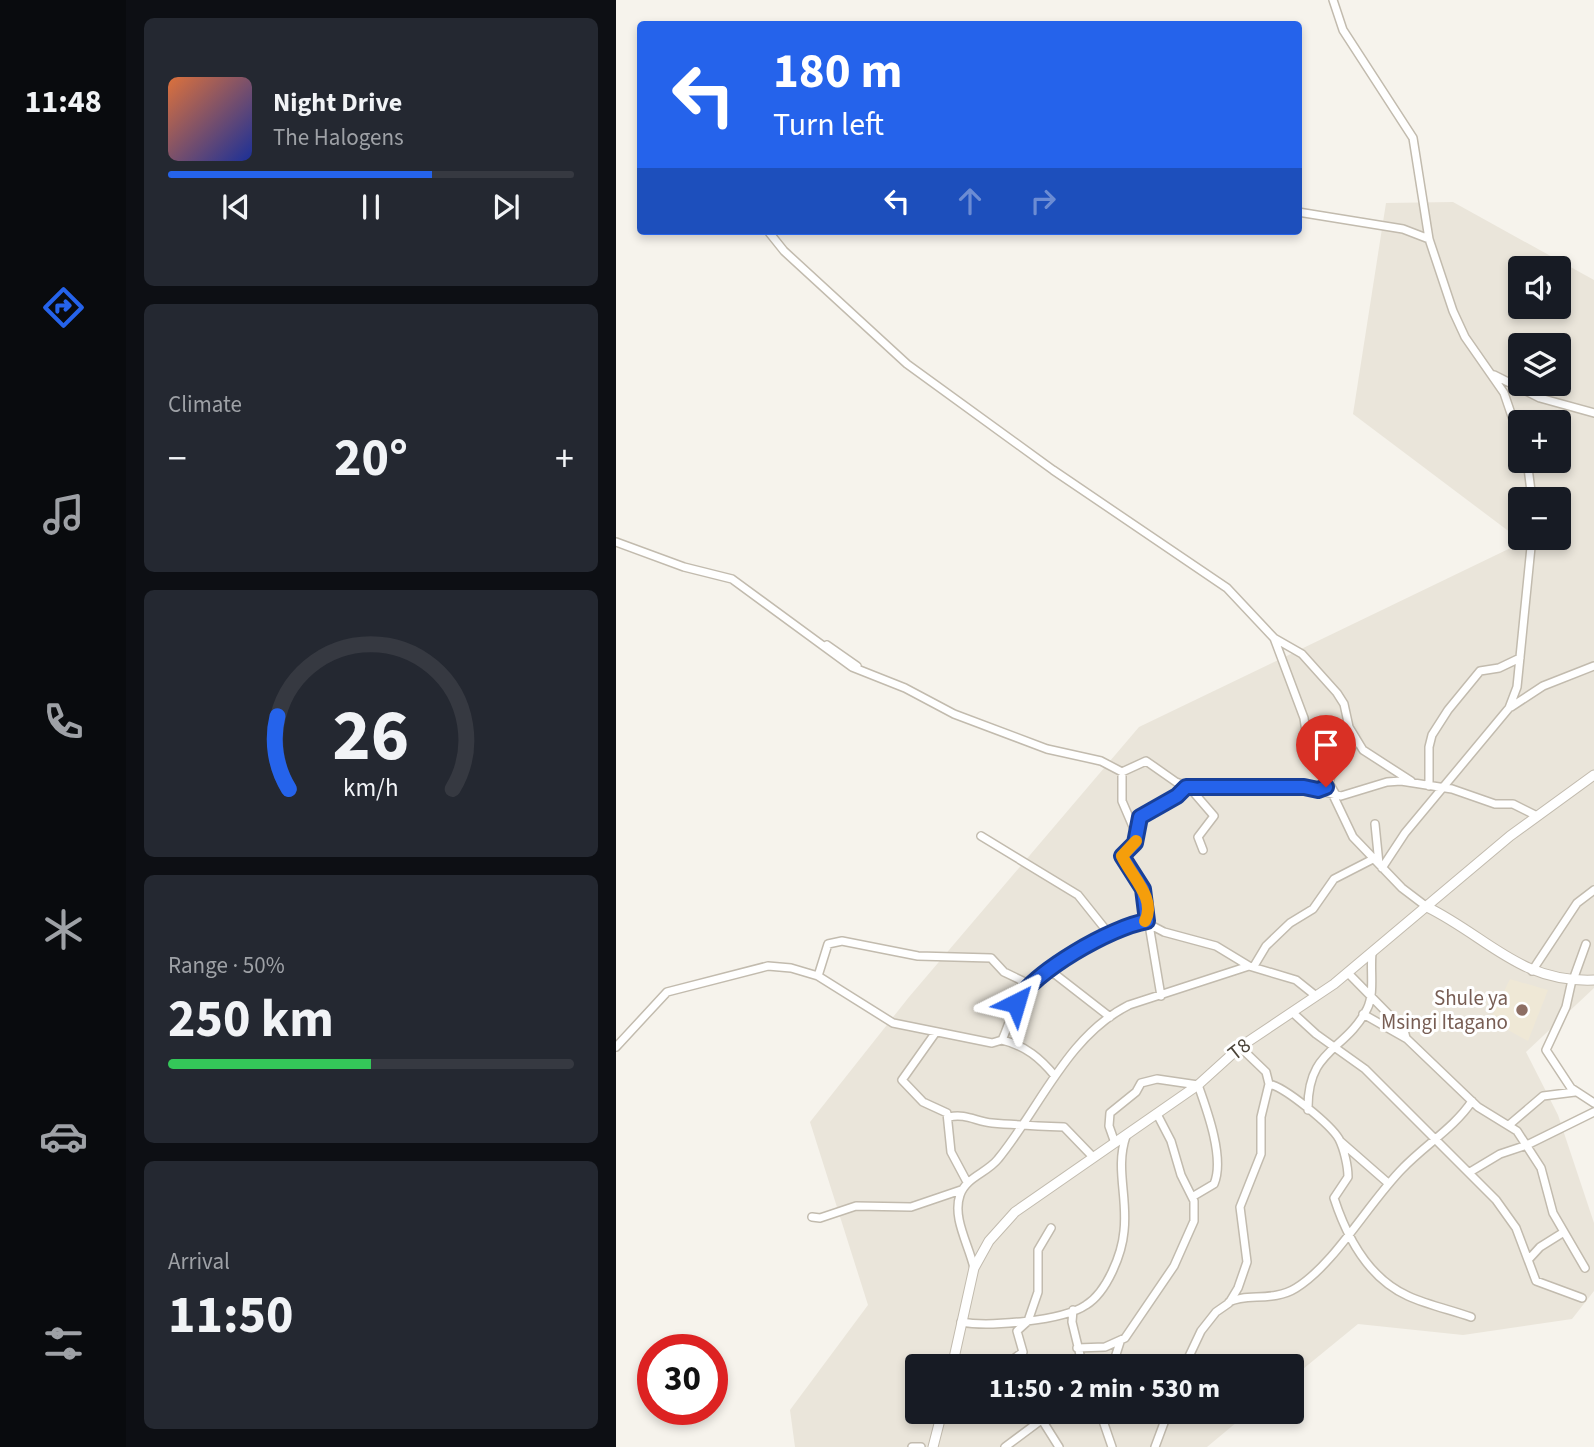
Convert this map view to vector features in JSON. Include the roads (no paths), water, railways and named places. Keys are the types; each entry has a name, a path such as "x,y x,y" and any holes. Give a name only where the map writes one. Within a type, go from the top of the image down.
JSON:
{"street":[{"path":"1333,0 1343,30 1413,138 1429,239 1460,329 1504,393 1510,410"},
{"path":"1302,213 1403,229 1429,239"},
{"path":"771,235 784,251 907,364 1053,470 1220,583 1247,606 1274,638 1304,718 1308,752 1330,783 1353,836 1378,864 1427,907 1501,955 1532,971 1572,980 1594,980"},
{"path":"1489,371 1532,395 1594,413"},
{"path":"616,542 684,567 732,579 839,658 954,714 1047,749 1101,761 1122,772"},
{"path":"974,1268 958,1212 961,1190 967,1182 993,1165 1076,1049 1110,1017 1129,1005 1251,966 1266,946 1290,923 1313,909 1334,879 1378,864 1508,708 1517,687 1531,550"},
{"path":"1274,638 1302,654 1337,693 1344,704 1347,722 1356,741 1371,757 1415,783"},
{"path":"1429,786 1429,747 1441,719 1480,671 1499,668 1520,658"},
{"path":"1508,708 1543,687 1594,666"},
{"path":"1318,790 1330,783 1356,741"},
{"path":"1122,772 1142,762 1150,762 1187,787 1214,816 1198,837 1203,850"},
{"path":"1122,772 1122,801 1137,836"},
{"name":"T8","path":"955,1354 974,1268 989,1241 1015,1212 1198,1085 1240,1047 1348,973 1537,816 1594,775"},
{"path":"1161,996 1143,889 1122,856 1137,836 1140,817 1177,796 1187,787 1304,787 1334,795 1392,781 1443,789 1492,803 1513,804 1537,816"},
{"path":"1375,824 1378,864"},
{"path":"981,836 1078,895 1110,935"},
{"path":"1532,971 1577,903 1594,890"},
{"path":"1002,1040 1016,1003 1028,984 1110,935 1147,921"},
{"path":"1147,921 1164,932 1216,946 1251,966 1296,980 1316,996"},
{"path":"818,976 828,944 842,941 918,956 991,958 1004,972 1028,984"},
{"path":"1586,944 1572,980 1566,1007 1545,1047 1575,1092 1594,1103"},
{"path":"1308,1110 1313,1078 1333,1046 1354,1030 1371,996 1372,953"},
{"path":"616,1047 655,1003 673,990 768,966 791,968 818,976 893,1023 986,1042 1002,1040 1028,1050 1044,1062 1055,1076"},
{"path":"1045,972 1056,975 1110,1017"},
{"path":"1348,973 1404,1030 1407,1039"},
{"path":"1292,1012 1365,1069 1506,1211 1539,1283 1583,1298"},
{"path":"1363,1014 1407,1039 1472,1101 1500,1123 1509,1125 1527,1145 1541,1168 1553,1213 1585,1268"},
{"path":"936,1032 902,1080 923,1102 939,1108 949,1117 951,1152 967,1182"},
{"path":"1190,1354 1201,1331 1216,1312 1229,1303 1241,1281 1247,1262 1240,1207 1261,1154 1261,1117 1269,1084 1266,1072 1240,1047"},
{"path":"1115,1143 1109,1126 1110,1113 1136,1093 1141,1083 1157,1079 1198,1085 1210,1122 1217,1175 1214,1185 1192,1197"},
{"path":"1269,1084 1281,1089 1308,1110 1388,1183"},
{"path":"1509,1125 1543,1096 1575,1092"},
{"path":"1229,1303 1273,1297 1297,1287 1317,1270 1388,1183 1434,1137 1458,1119 1472,1101"},
{"path":"1470,1172 1500,1154 1527,1145 1594,1112"},
{"path":"1116,1354 1120,1342 1147,1308 1186,1243 1196,1215 1171,1141 1157,1114"},
{"path":"949,1117 965,1116 988,1123 1063,1127 1093,1157"},
{"path":"961,1322 1028,1321 1073,1310 1086,1305 1099,1294 1122,1246 1125,1212 1120,1169 1126,1136"},
{"path":"1340,1141 1348,1177 1334,1198 1348,1233 1365,1263 1400,1292 1471,1317"},
{"path":"813,1217 820,1218 856,1206 911,1208 961,1190"},
{"path":"1021,1354 1023,1348 1017,1331 1028,1321 1039,1288 1038,1250 1051,1228"},
{"path":"1529,1259 1563,1232"},
{"path":"1073,1310 1079,1354"},
{"path":"1077,1348 1105,1347 1120,1342"},
{"path":"933,1447 939,1424"},
{"path":"1005,1447 1037,1424"},
{"path":"1045,1424 1059,1447"},
{"path":"1104,1424 1112,1447"},
{"path":"1155,1447 1164,1424"},
{"path":"912,1447 921,1447"}],"place":[{"name":"Shule ya Msingi Itagano","path":"1522,1010"}]}
